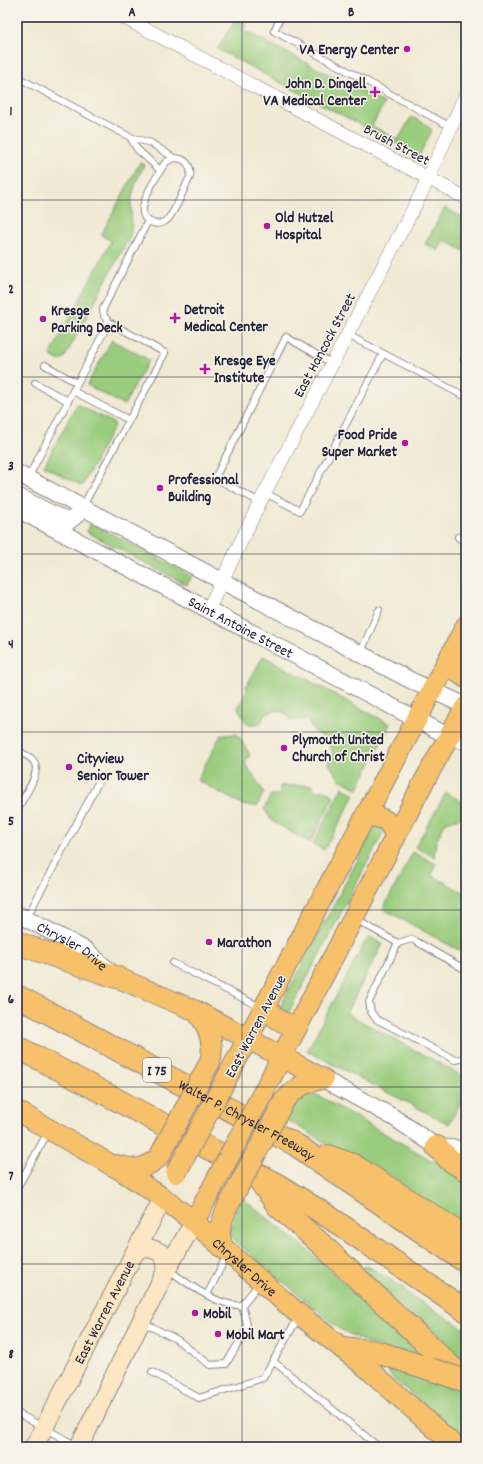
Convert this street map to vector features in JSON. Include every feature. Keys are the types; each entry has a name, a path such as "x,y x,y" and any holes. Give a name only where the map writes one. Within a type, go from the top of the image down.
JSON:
{"highway":[{"path":"17,943 116,977"},
{"name":"Walter P. Chrysler Freeway","path":"17,996 296,1145 466,1262"},
{"path":"17,1047 254,1174 326,1215 466,1311"},
{"path":"296,1145 353,1165 466,1237"},
{"path":"437,1147 450,1160 466,1170"},
{"path":"254,1174 278,1206 466,1381"},
{"path":"342,1348 377,1352 466,1381"}],"main road":[{"name":"East Warren Avenue","path":"34,1447 176,1173 466,626"},
{"path":"450,656 455,670 466,678"},
{"path":"79,1447 167,1269 194,1222 264,1090 421,787 458,740 466,706"},
{"path":"366,816 377,816 386,820 392,827 395,838"},
{"name":"Chrysler Drive","path":"116,977 196,1011 323,1079"},
{"path":"265,1007 278,1020 287,1024 298,1025"},
{"path":"108,1162 132,1169 145,1168 159,1157 210,1062 213,1051 212,1041 203,1019 196,1011"},
{"path":"226,1250 219,1236 221,1224 228,1206 284,1101 298,1087 306,1082 323,1079"},
{"name":"Chrysler Drive","path":"17,1111 108,1162 163,1198 194,1222 300,1315 342,1348 456,1447"},
{"path":"137,1250 147,1247 155,1249 164,1255 167,1269"}],"street":[{"name":"Brush Street","path":"123,17 466,198"},
{"name":"East Hancock Street","path":"208,610 263,498 428,178 466,94"},
{"path":"20,476 82,507 431,692 466,706"},
{"path":"17,496 68,522 77,515 82,507"},
{"name":"Saint Antoine Street","path":"17,509 417,720 458,740"},
{"name":"Chrysler Drive","path":"21,916 86,950 116,977"},
{"name":"Chrysler Drive","path":"323,1079 393,1117 437,1147 461,1149 466,1151"}],"lane":[{"path":"281,17 274,31 451,127"},
{"path":"17,77 130,137 150,143 174,158 179,158 187,162 191,172 190,177 169,218 161,224 148,221 144,216 142,207 160,170 166,162 174,158"},
{"path":"130,137 137,149 160,170"},
{"path":"82,507 165,353 109,322 104,316 103,309 148,221"},
{"path":"20,476 68,401 109,322"},
{"path":"348,335 466,397"},
{"path":"333,364 286,337 215,478 263,498 300,511 383,354"},
{"path":"466,356 464,359 466,360"},
{"path":"45,365 77,383"},
{"path":"35,383 68,401"},
{"path":"73,391 129,420"},
{"path":"458,538 466,543"},
{"path":"360,654 379,610"},
{"path":"17,810 36,772 35,764 30,757 18,751"},
{"path":"21,916 100,779"},
{"path":"353,919 398,943 412,940 466,970"},
{"path":"398,943 369,1002 371,1012 376,1019 455,1060 466,1058"},
{"path":"173,963 265,1007"},
{"path":"17,1188 50,1129"},
{"path":"207,1295 226,1250"},
{"path":"167,1269 196,1291 235,1306 242,1305 261,1281"},
{"path":"141,1322 176,1339 210,1365 218,1366 226,1364 245,1332 247,1325 242,1305"},
{"path":"152,1372 199,1398 263,1378 300,1315"},
{"path":"273,1361 379,1447"},
{"path":"17,1414 79,1447"}],"green space":[{"path":"237,17 250,18 243,30 384,103 372,126 398,140 411,117 424,123 432,130 419,156 217,49"},
{"path":"140,162 144,165 132,196 132,225 130,236 65,357 59,361 50,355 111,241 101,235"},
{"path":"445,208 466,219 466,252 444,240 438,251 425,244"},
{"path":"112,340 149,360 124,405 87,385"},
{"path":"77,404 115,424 82,486 44,466"},
{"path":"91,523 192,576 187,585 87,532"},
{"path":"263,656 390,724 358,789 339,779 328,762 333,757 333,752 326,739 315,732 306,719 291,720 285,713 277,710 265,715 260,724 247,724 238,708 247,691 246,687"},
{"path":"237,734 250,755 245,763 264,792 257,806 243,805 197,780 221,735"},
{"path":"313,785 314,791 325,790 334,796 310,843 272,821 264,809 271,795 280,795 280,786"},
{"path":"342,787 355,795 324,850 313,844"},
{"path":"446,793 461,801 466,816 446,822 436,841 434,857 415,847"},
{"path":"376,825 384,831 289,1012 281,1011 281,1005"},
{"path":"413,852 436,864 431,875 466,894 466,954 383,909"},
{"path":"370,937 383,944 346,1013 466,1078 466,1093 449,1124 307,1051 365,942"},
{"path":"301,1094 319,1096 466,1180 466,1227 284,1118 287,1111"},
{"path":"241,1197 303,1246 429,1361 369,1344 338,1328 236,1242 229,1231"},
{"path":"366,1265 404,1288 404,1291 466,1330 466,1364 430,1326 421,1325 360,1270"},
{"path":"394,1368 459,1389 466,1396 466,1439 392,1378 388,1371"}],"place":[{"name":"VA Energy Center","path":"407,49"},
{"name":"John D. Dingell VA Medical Center","path":"375,92"},
{"name":"Old Hutzel Hospital","path":"267,226"},
{"name":"Detroit Medical Center","path":"175,318"},
{"name":"Kresge Parking Deck","path":"43,319"},
{"name":"Kresge Eye Institute","path":"205,369"},
{"name":"Food Pride Super Market","path":"405,443"},
{"name":"Professional Building","path":"160,488"},
{"name":"Plymouth United Church of Christ","path":"284,748"},
{"name":"Cityview Senior Tower","path":"69,767"},
{"name":"Marathon","path":"209,942"},
{"name":"Mobil","path":"195,1313"},
{"name":"Mobil Mart","path":"218,1334"}]}
